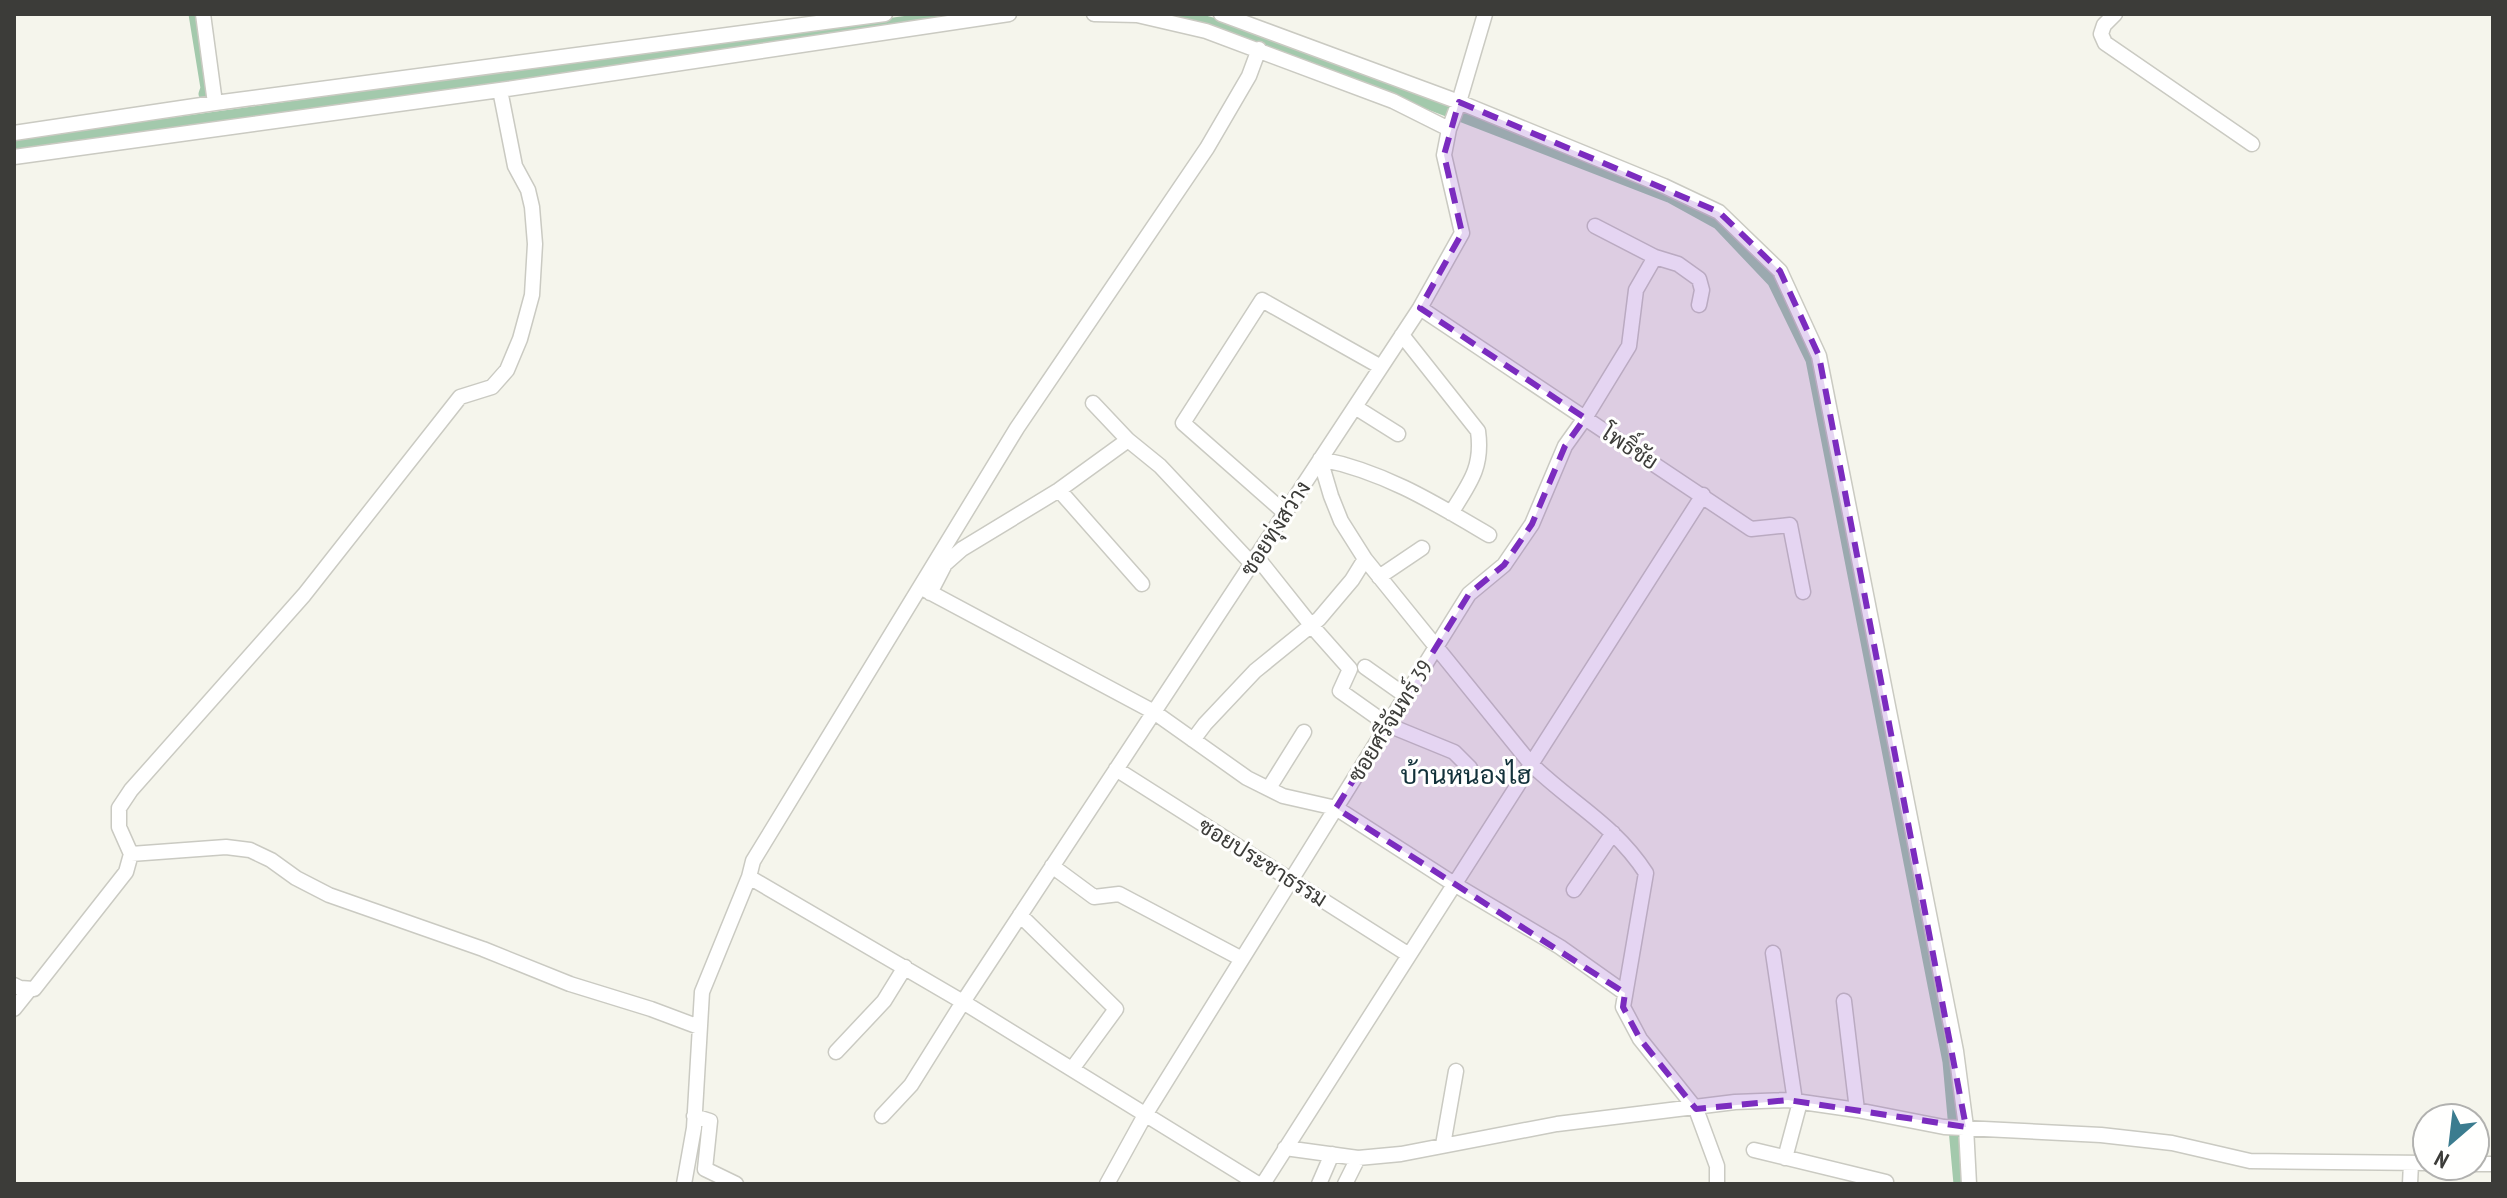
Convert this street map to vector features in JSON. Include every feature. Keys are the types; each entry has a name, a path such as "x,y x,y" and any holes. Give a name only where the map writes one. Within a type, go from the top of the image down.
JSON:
{"street":[{"path":"203,14 215,103"},
{"path":"14,133 215,103 885,14"},
{"path":"14,157 500,90 1009,14"},
{"path":"1094,14 1137,15 1206,31 1393,101 1454,115"},
{"path":"1221,14 1454,115 1664,186 1719,212 1780,271 1819,356 1956,1051 1956,1127 1969,1184"},
{"name":"ซอยทุ่งสว่าง","path":"882,1116 911,1085 1420,308 1462,233 1444,155 1485,14"},
{"path":"2115,14 2104,25 2101,34 2105,43 2252,144"},
{"path":"684,1184 694,1116 702,992 753,861 925,590 1017,428 1207,148 1249,76 1259,49"},
{"path":"14,985 34,989 126,872 131,854 119,827 119,808 131,790 304,595 460,397 492,387 507,370 520,339 532,295 535,244 528,190 515,166 500,90"},
{"path":"1595,226 1655,257 1678,264 1699,279 1702,290 1699,305"},
{"name":"ซอยศรีจันทร์ 39","path":"1107,1184 1145,1115 1469,594 1504,565 1532,524 1565,446 1629,346 1636,290 1655,257"},
{"path":"1284,512 1183,423 1262,300 1381,367"},
{"name":"โพธิ์ชัย","path":"1420,308 1751,529 1790,525 1803,592"},
{"path":"1402,335 1478,431 1481,450 1475,474 1451,513"},
{"path":"1093,403 1254,560 1350,669 1340,691 1388,725 1454,752 1470,768"},
{"path":"1355,407 1398,434"},
{"path":"925,590 945,564 962,549 1059,490 1128,440"},
{"path":"1489,535 1423,495 1350,465 1320,459 1341,521 1379,577 1531,764 1613,833 1646,873 1623,1007 1640,1039 1696,1109 1717,1166 1717,1184"},
{"path":"1059,490 1142,584"},
{"path":"749,877 905,967 1260,1184 1703,495"},
{"path":"1379,577 1422,548"},
{"path":"1193,740 1255,671 1311,625 1352,580 1365,559"},
{"path":"925,590 1154,712 1247,778 1283,796 1336,808 1560,947 1625,993"},
{"path":"1365,667 1406,696"},
{"path":"1269,788 1304,732"},
{"name":"ซอยประชาธรรม","path":"1116,769 1409,955"},
{"path":"1574,890 1613,833"},
{"path":"131,854 226,847 250,850 329,895 483,949 570,984 699,1027"},
{"path":"1052,866 1094,897 1119,894 1242,959"},
{"path":"1020,915 1116,1009 1072,1069"},
{"path":"1773,953 1798,1101 1785,1158"},
{"path":"836,1052 884,1001 905,967"},
{"path":"14,1009 30,989"},
{"path":"1844,1001 1857,1110"},
{"path":"1443,1145 1456,1071"},
{"path":"1285,1148 1358,1158 1401,1154 1557,1124 1735,1102 1798,1101 1956,1127 2019,1133 2101,1135 2172,1143 2250,1161 2411,1163 2410,1184"},
{"path":"694,1116 710,1121 705,1169 736,1184"},
{"path":"1754,1150 1886,1182"},
{"path":"1319,1184 1332,1154"},
{"path":"1345,1184 1358,1158"}],"highlighted area":[{"path":"1459,102 1719,212 1780,271 1819,356 1966,1127 1788,1100 1696,1109 1640,1039 1623,1007 1625,993 1336,808 1469,594 1504,565 1532,524 1565,446 1585,418 1420,308 1462,233 1444,155"}],"waterway":[{"path":"194,14 206,88 204,94"},
{"path":"14,145 959,14"},
{"path":"1179,14 1235,29 1669,197 1718,224 1773,282 1811,360 1948,1062 1959,1184"}],"district":[{"name":"บ้านหนองไฮ","path":"1466,775"}]}
